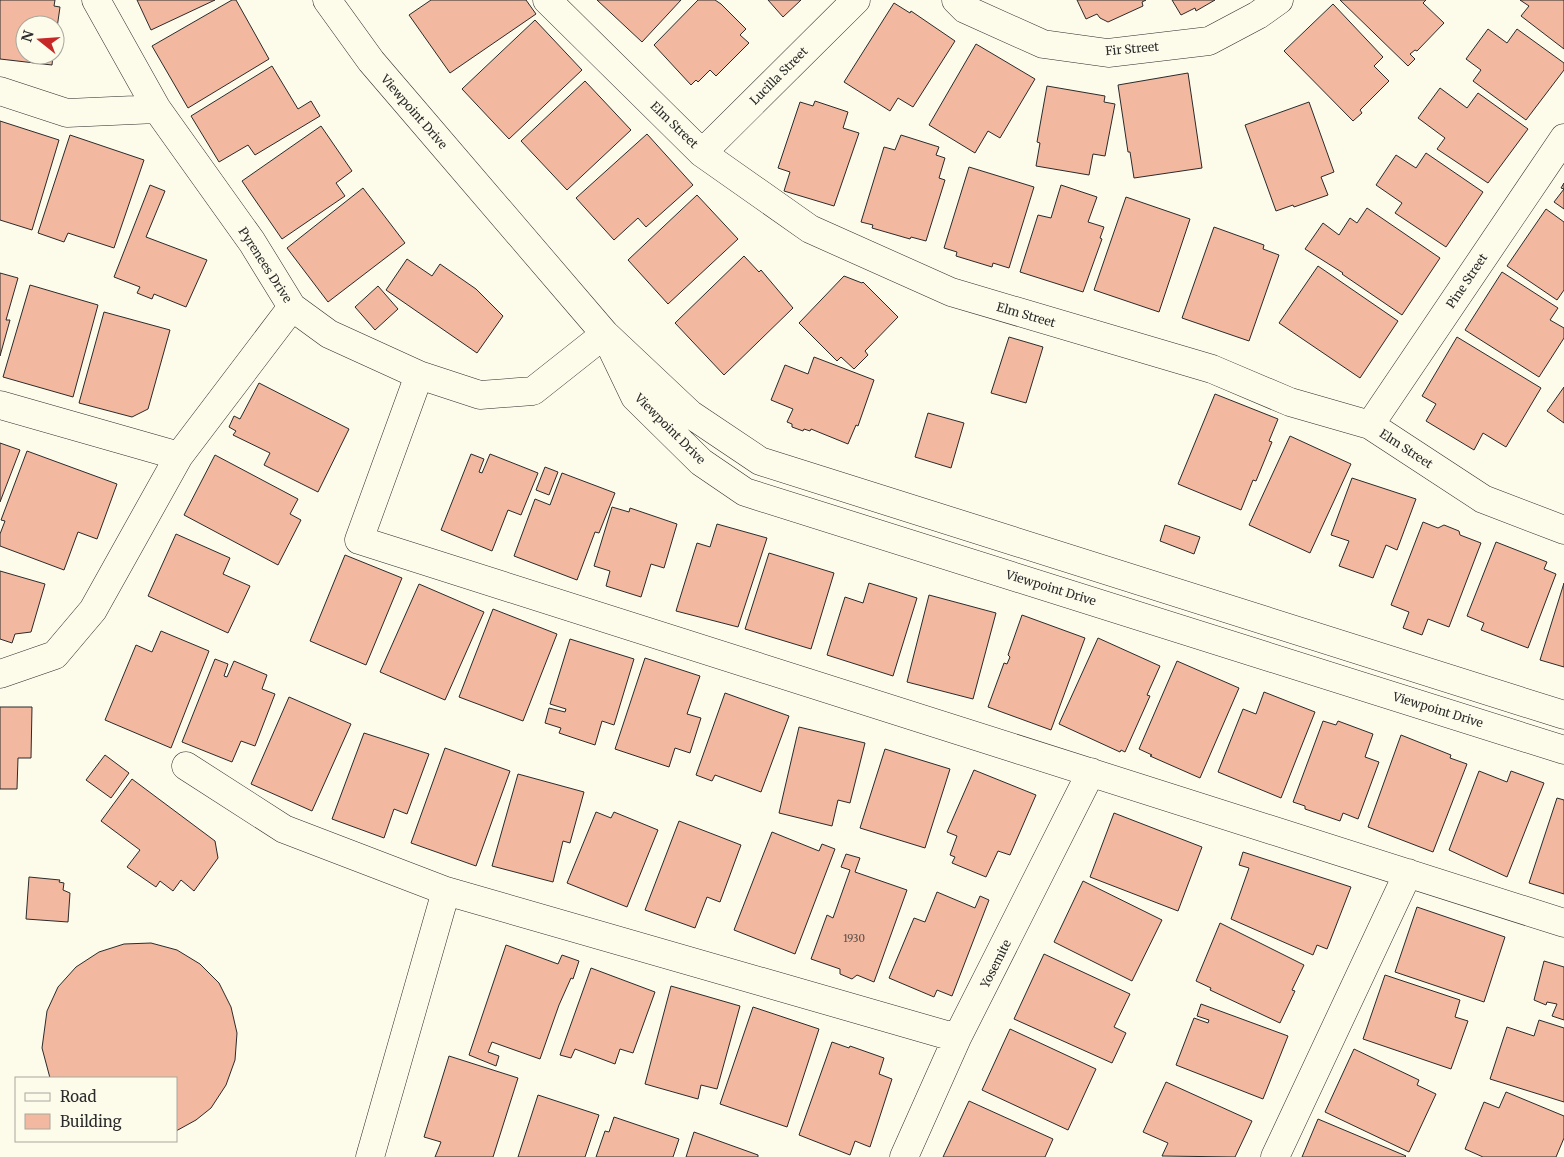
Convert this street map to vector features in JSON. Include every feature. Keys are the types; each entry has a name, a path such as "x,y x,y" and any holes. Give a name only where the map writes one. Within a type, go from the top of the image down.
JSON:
{"street":[{"name":"Pyrenees Drive","path":"96,0 157,109 252,242 292,308 329,334 419,375 480,395 533,391 605,334"},
{"name":"Viewpoint Drive","path":"327,0 371,61 605,334 690,414 760,461 1564,716"},
{"name":"Elm Street","path":"547,0 702,153 810,229 951,292 1212,369 1290,402 1370,425 1483,500 1564,530"},
{"name":"Lucilla Street","path":"702,153 856,0"},
{"name":"Fir Street","path":"956,0 965,8 1043,44 1108,53 1209,41 1258,15 1279,0"},
{"path":"0,92 67,113 157,109"},
{"name":"Pine Street","path":"1370,425 1564,138"},
{"path":"0,674 54,655 93,610 179,456 292,308"},
{"name":"Viewpoint Drive","path":"605,334 635,397 701,462 745,492 1564,750"},
{"path":"419,375 359,540 1564,923"},
{"path":"0,406 179,456"},
{"path":"186,766 284,828 446,891 958,1038"},
{"name":"Yosemite","path":"904,1157 958,1038 1091,772"},
{"path":"1274,1157 1408,872"},
{"path":"370,1157 446,891"}],"building":[{"path":"0,0 55,0 54,6 60,7 59,15 15,15 15,61 0,59"},
{"path":"137,0 215,0 151,30"},
{"path":"232,0 236,0 269,59 188,108 152,46"},
{"path":"431,0 526,0 536,14 450,73 409,15"},
{"path":"597,0 681,0 642,42"},
{"path":"698,0 715,0 721,4 746,29 740,35 749,43 716,76 710,70 698,82 696,80 691,85 654,45"},
{"path":"768,0 801,0 783,17"},
{"path":"1077,0 1146,0 1142,2 1143,6 1108,22 1097,14 1086,19"},
{"path":"1172,0 1215,0 1196,11 1195,8 1181,15"},
{"path":"1340,0 1426,0 1423,3 1444,23 1417,51 1415,50 1410,54 1415,59 1408,66"},
{"path":"1520,0 1564,0 1564,49 1521,16 1529,6"},
{"path":"894,3 910,13 911,11 955,41 913,107 898,98 890,111 844,82"},
{"path":"1333,4 1383,57 1374,66 1389,81 1360,110 1362,113 1353,121 1284,51"},
{"path":"535,20 582,70 509,139 462,89"},
{"path":"1488,29 1507,43 1517,29 1564,63 1564,70 1526,120 1473,81 1481,70 1466,59"},
{"path":"976,44 1035,79 1000,138 988,131 975,153 929,125"},
{"path":"272,66 298,109 311,101 320,116 255,155 248,145 219,162 191,116"},
{"path":"1188,73 1202,168 1134,178 1130,152 1128,152 1118,85"},
{"path":"585,81 631,130 567,190 521,141"},
{"path":"1047,86 1105,96 1104,102 1115,104 1105,156 1093,154 1089,175 1036,166 1040,143 1037,142"},
{"path":"1440,88 1467,108 1478,93 1528,129 1488,183 1437,149 1445,138 1418,118"},
{"path":"815,101 848,112 843,128 859,133 834,206 784,191 790,172 778,168 800,102 813,106"},
{"path":"1309,102 1334,172 1321,177 1328,195 1276,211 1245,125"},
{"path":"0,121 59,140 32,230 0,220"},
{"path":"321,126 352,171 336,183 345,196 282,239 242,181"},
{"path":"647,134 693,185 646,227 638,218 614,240 576,198"},
{"path":"70,135 144,160 114,248 68,233 64,242 38,233"},
{"path":"901,135 939,147 936,155 945,158 939,178 945,180 926,241 911,237 910,239 872,228 873,225 861,222 884,147 895,150"},
{"path":"1426,153 1483,192 1446,247 1395,213 1402,203 1376,185 1396,155 1416,168"},
{"path":"969,167 1034,187 1009,268 993,263 992,267 956,256 957,252 944,248"},
{"path":"150,185 165,191 146,237 207,260 186,307 154,294 152,299 137,293 140,287 114,277"},
{"path":"1061,185 1097,197 1088,222 1104,227 1100,238 1102,239 1083,292 1020,272 1038,215 1051,218"},
{"path":"363,188 405,243 328,302 287,248"},
{"path":"1564,189 1564,209 1554,202"},
{"path":"697,195 738,239 668,304 628,260"},
{"path":"1126,197 1190,219 1159,312 1094,290"},
{"path":"1367,208 1440,258 1402,315 1343,273 1305,249 1323,223 1339,235 1350,218 1357,223"},
{"path":"1546,209 1564,222 1564,290 1557,300 1507,266"},
{"path":"1214,227 1264,245 1263,249 1279,255 1249,341 1182,318"},
{"path":"744,256 759,272 761,270 793,308 724,375 675,323"},
{"path":"407,259 432,276 440,264 476,289 503,316 477,353 386,290"},
{"path":"1318,266 1398,321 1360,378 1279,323"},
{"path":"1502,272 1558,308 1550,320 1564,328 1564,338 1539,377 1465,330"},
{"path":"0,273 18,278 6,320 10,320 0,356"},
{"path":"844,276 863,282 898,317 865,351 868,355 854,369 841,357 837,361 799,323"},
{"path":"30,285 98,305 73,397 3,377"},
{"path":"378,286 398,309 375,330 355,307"},
{"path":"104,312 170,330 148,409 132,417 79,403"},
{"path":"1009,337 1043,347 1026,403 991,393"},
{"path":"1457,337 1541,388 1506,447 1483,433 1474,450 1426,421 1436,404 1422,396"},
{"path":"814,357 874,380 858,426 856,425 848,444 811,429 810,431 804,429 803,431 792,427 792,424 787,422 793,409 771,400 785,365 808,374"},
{"path":"259,383 349,429 318,492 264,465 270,453 233,435 236,431 229,427 234,416 240,419"},
{"path":"1564,387 1564,423 1547,411"},
{"path":"1215,394 1278,419 1269,441 1272,442 1256,481 1253,480 1241,510 1178,484"},
{"path":"928,413 964,423 951,468 915,457"},
{"path":"1290,436 1351,464 1310,553 1249,525"},
{"path":"0,443 20,450 0,502"},
{"path":"27,451 117,484 97,539 78,532 64,570 0,546 0,534 5,521 1,520"},
{"path":"471,454 484,459 479,472 482,473 490,454 538,473 521,515 508,510 492,551 441,530"},
{"path":"215,455 298,499 290,514 301,520 278,565 184,515"},
{"path":"545,467 558,472 549,495 536,490"},
{"path":"562,473 615,493 599,533 595,532 577,580 514,556 535,499 550,505"},
{"path":"1352,478 1416,499 1397,550 1386,545 1373,578 1339,566 1349,541 1331,535"},
{"path":"612,507 629,512 630,508 677,524 664,568 651,564 641,597 606,586 610,571 594,566"},
{"path":"1423,522 1438,528 1444,525 1459,531 1460,535 1481,543 1449,627 1428,619 1422,635 1403,628 1409,612 1391,605"},
{"path":"717,524 767,538 738,627 676,611 697,543 710,547"},
{"path":"1165,525 1200,537 1194,554 1160,541"},
{"path":"176,534 230,558 223,574 250,586 228,633 148,596"},
{"path":"1496,542 1547,562 1544,569 1556,574 1528,648 1481,630 1484,623 1467,616"},
{"path":"769,553 834,573 811,649 745,629"},
{"path":"345,555 402,578 366,665 310,641"},
{"path":"0,571 45,584 31,632 15,634 12,643 0,639"},
{"path":"869,583 917,598 893,676 827,655 845,597 863,603"},
{"path":"1564,583 1564,667 1540,660"},
{"path":"419,584 484,612 445,700 380,672"},
{"path":"929,595 996,613 973,699 907,682"},
{"path":"493,609 557,634 523,721 459,697"},
{"path":"1022,615 1085,638 1051,730 988,707 1004,663 1007,664 1010,657 1008,655"},
{"path":"161,631 209,651 171,748 105,720 136,645 152,652"},
{"path":"1098,638 1160,666 1147,695 1150,696 1125,752 1121,750 1120,752 1059,724"},
{"path":"570,639 634,659 614,725 602,721 595,745 559,733 561,728 545,723 549,708 565,712 566,709 550,704"},
{"path":"645,658 700,676 687,714 701,718 690,753 675,748 669,767 615,749"},
{"path":"215,659 228,664 224,676 227,677 234,661 267,675 262,689 275,694 255,746 241,741 232,762 182,742"},
{"path":"1177,661 1239,688 1200,778 1150,756 1152,755 1139,749"},
{"path":"1264,692 1315,712 1281,798 1218,772 1243,709 1256,714"},
{"path":"725,693 789,716 761,792 715,775 712,781 696,775"},
{"path":"289,697 351,724 312,811 251,784"},
{"path":"0,707 32,707 31,758 18,758 17,789 0,789"},
{"path":"1323,721 1336,725 1338,721 1373,734 1365,757 1379,762 1358,819 1343,813 1340,821 1305,809 1305,806 1293,802"},
{"path":"799,727 865,743 850,803 838,800 832,826 779,813"},
{"path":"364,733 429,754 407,814 394,809 384,838 332,819"},
{"path":"1401,735 1451,755 1450,758 1467,764 1433,852 1368,827"},
{"path":"445,748 510,771 476,866 411,843"},
{"path":"885,749 950,769 925,848 860,828"},
{"path":"105,755 129,773 111,798 86,780"},
{"path":"974,770 1036,795 1010,855 998,851 986,877 952,863 955,857 950,855 957,836 947,832"},
{"path":"1479,771 1507,782 1511,771 1544,783 1507,877 1449,850"},
{"path":"518,774 584,792 570,843 563,841 553,882 492,866"},
{"path":"132,779 215,841 218,858 194,891 181,880 173,891 160,881 156,887 127,867 140,850 101,821"},
{"path":"1557,798 1564,800 1564,894 1529,883"},
{"path":"596,812 611,818 614,812 658,830 627,907 567,883"},
{"path":"1114,813 1202,847 1178,911 1090,877"},
{"path":"679,821 741,845 720,902 707,897 695,928 645,910"},
{"path":"772,832 819,851 822,844 835,849 795,954 734,930"},
{"path":"1243,852 1351,887 1327,949 1317,945 1313,955 1231,919 1249,868 1239,865"},
{"path":"846,854 860,858 855,872 907,890 874,982 857,975 852,979 840,974 840,969 811,959 827,915 833,918 850,870 841,867"},
{"path":"29,877 60,880 59,882 64,883 63,890 70,893 68,922 26,919"},
{"path":"1083,881 1162,920 1132,981 1054,942"},
{"path":"937,892 975,908 980,896 989,900 952,996 937,990 934,997 889,978 914,918 925,922"},
{"path":"1417,907 1505,937 1484,1002 1395,972"},
{"path":"1220,923 1304,965 1292,990 1295,991 1280,1023 1210,990 1211,988 1196,981"},
{"path":"151,943 177,950 200,964 219,983 231,1007 237,1033 235,1060 226,1085 211,1108 196,1120 178,1130 178,1077 50,1077 42,1048 47,1011 58,987 76,967 99,952 124,944"},
{"path":"506,945 558,964 562,955 579,961 573,979 571,978 559,1005 540,1059 492,1042 488,1052 499,1056 496,1066 469,1055"},
{"path":"1044,954 1130,994 1114,1027 1126,1033 1112,1063 1014,1019"},
{"path":"1544,961 1564,967 1564,1020 1552,1016 1557,1004 1547,1002 1546,1005 1534,1000"},
{"path":"591,968 655,992 633,1053 620,1049 615,1064 575,1049 571,1058 560,1055"},
{"path":"1385,975 1460,1000 1455,1017 1468,1021 1451,1069 1363,1039"},
{"path":"671,986 740,1006 717,1089 701,1085 698,1099 645,1084"},
{"path":"1201,1004 1288,1036 1263,1099 1176,1065 1194,1018 1208,1023 1209,1020 1197,1016"},
{"path":"753,1007 819,1029 787,1127 720,1104"},
{"path":"1539,1020 1564,1028 1564,1102 1490,1079 1507,1027 1534,1036"},
{"path":"1010,1029 1096,1069 1068,1130 982,1090"},
{"path":"832,1042 884,1058 879,1074 892,1079 870,1147 855,1141 850,1155 799,1135"},
{"path":"1354,1049 1419,1080 1417,1085 1436,1094 1409,1152 1325,1112"},
{"path":"449,1056 518,1078 493,1157 435,1157 441,1142 424,1137"},
{"path":"1166,1082 1252,1121 1235,1157 1162,1156 1168,1143 1143,1132"},
{"path":"1506,1092 1564,1116 1564,1138 1556,1157 1483,1157 1465,1149 1484,1102 1499,1108"},
{"path":"538,1095 599,1115 585,1157 518,1157"},
{"path":"969,1101 1053,1139 1045,1157 943,1157"},
{"path":"614,1117 679,1139 673,1157 596,1157 605,1131 609,1132"},
{"path":"1318,1119 1406,1156 1302,1157"},
{"path":"694,1132 758,1155 758,1157 686,1157"}]}
